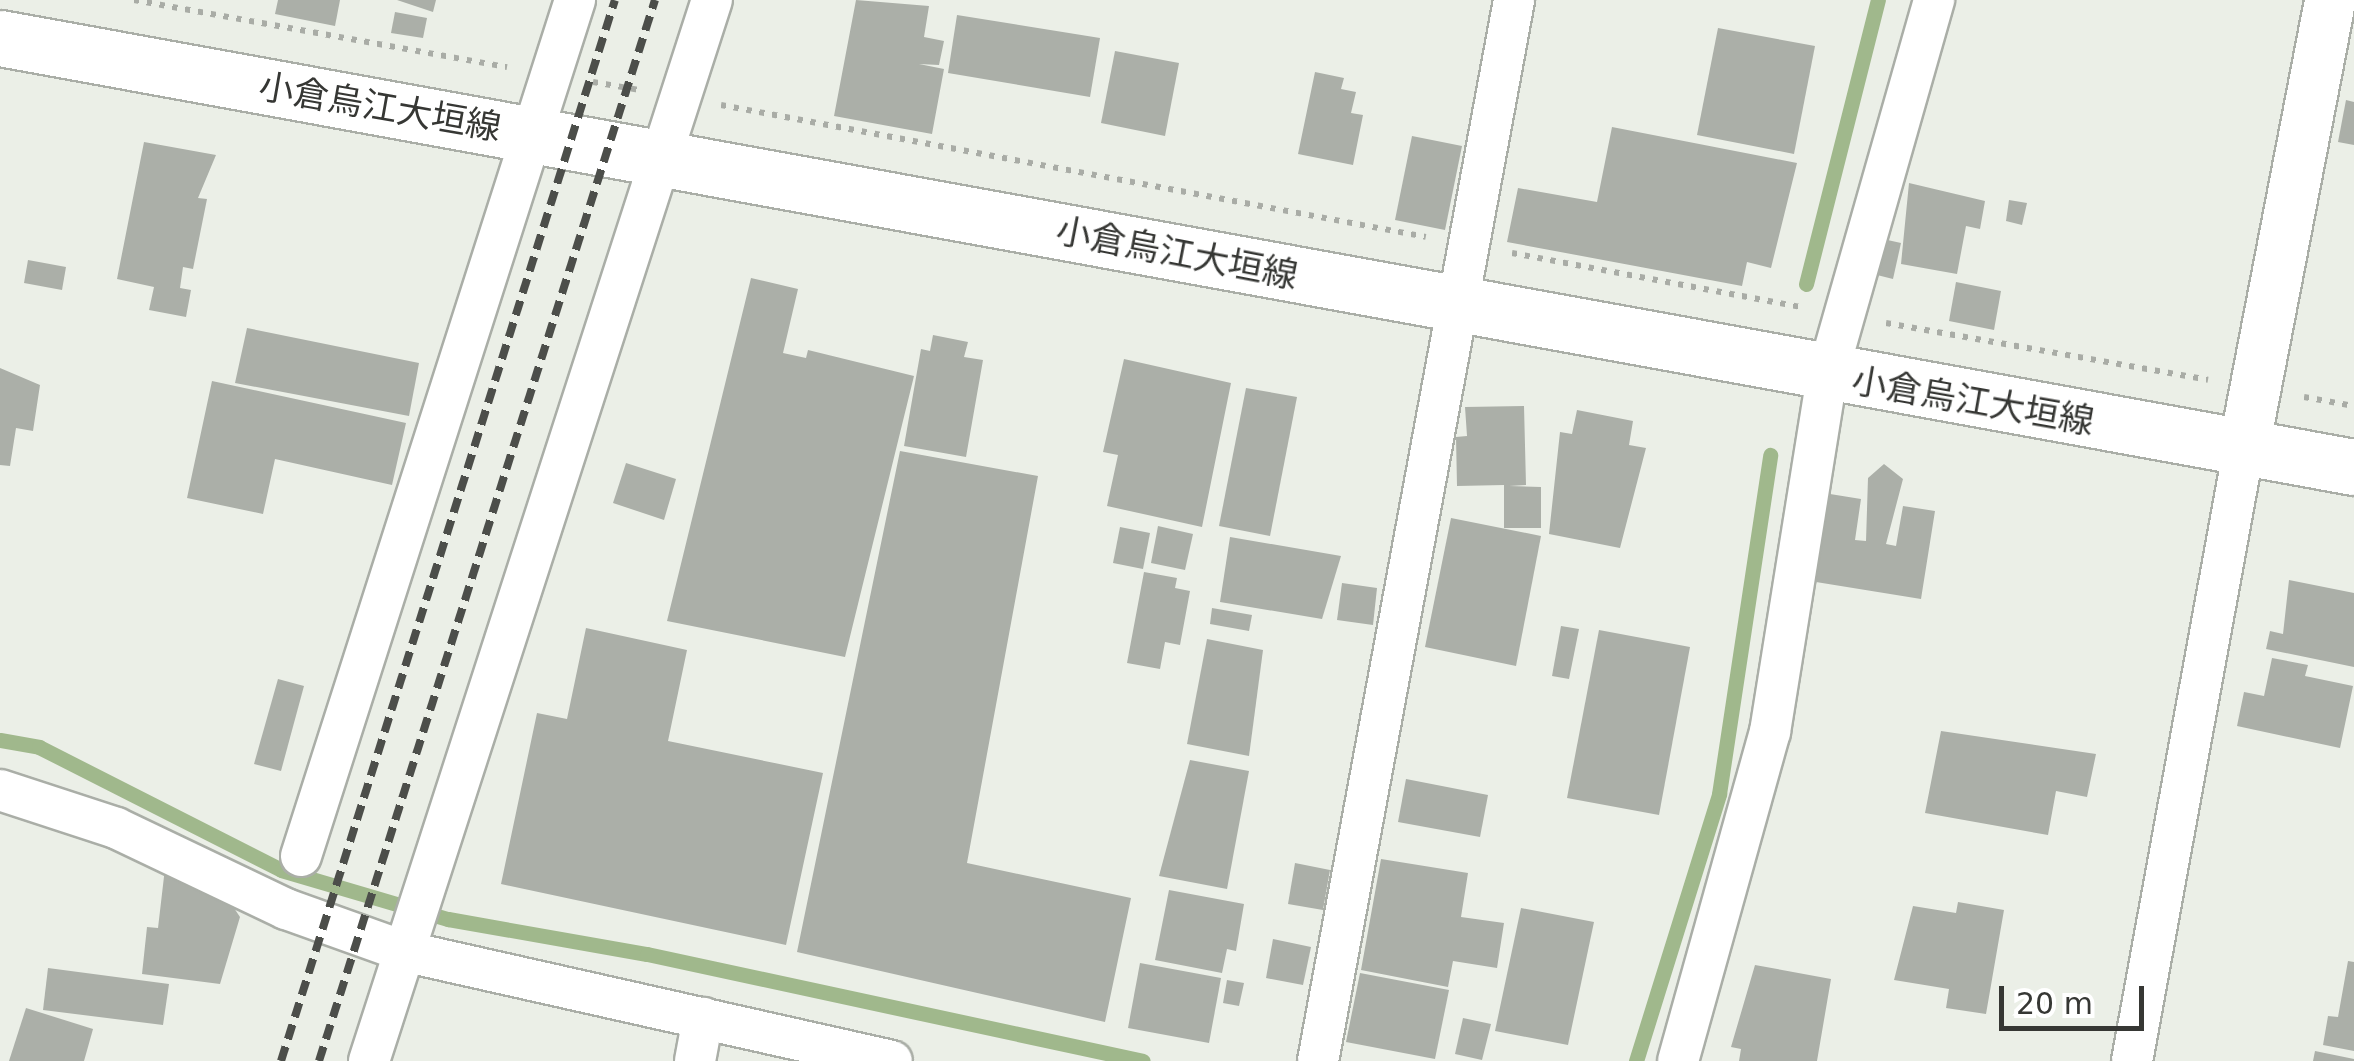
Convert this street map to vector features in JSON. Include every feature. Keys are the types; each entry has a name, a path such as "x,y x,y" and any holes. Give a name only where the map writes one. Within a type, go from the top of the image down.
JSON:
{"main road":[{"name":"小倉烏江大垣線","path":"0,38 663,155 1827,376 2354,467"}],"street":[{"path":"301,856 528,134 575,0"},
{"path":"369,1061 712,0"},
{"path":"1318,1060 1514,0"},
{"path":"1678,1061 1770,732 1827,376 1934,0"},
{"path":"2132,1061 2254,388 2330,0"},
{"path":"0,790 116,828 286,909 403,951 892,1061"},
{"path":"695,1061 703,1018"}],"path":[{"path":"134,0 681,97 1845,316 2354,406"}],"building":[{"path":"278,0 340,0 335,26 275,14"},
{"path":"397,0 436,0 433,12"},
{"path":"856,0 929,6 924,37 944,41 939,65 919,64 944,69 932,134 834,116"},
{"path":"395,12 427,18 423,38 391,33"},
{"path":"957,15 1100,38 1090,97 948,73"},
{"path":"1718,28 1815,46 1794,154 1697,135"},
{"path":"1115,51 1179,63 1165,136 1101,123"},
{"path":"1315,72 1344,78 1341,89 1356,92 1351,113 1363,115 1353,165 1298,154"},
{"path":"2346,100 2354,102 2354,145 2338,142"},
{"path":"1612,127 1797,163 1771,268 1747,262 1742,286 1507,242 1518,188 1597,202"},
{"path":"1412,136 1462,146 1445,230 1395,220"},
{"path":"144,142 216,155 198,198 207,199 193,269 183,267 180,288 191,290 186,317 149,310 154,287 117,279"},
{"path":"1909,183 1985,201 1980,229 1966,226 1957,274 1901,264"},
{"path":"2009,200 2027,203 2022,225 2006,221"},
{"path":"1883,239 1901,243 1893,279 1873,274"},
{"path":"28,260 66,267 62,290 24,283"},
{"path":"751,278 798,289 783,353 806,358 808,350 914,376 845,657 667,621"},
{"path":"1956,282 2001,291 1994,330 1949,321"},
{"path":"247,328 419,363 409,416 235,383"},
{"path":"933,335 968,342 964,357 983,360 966,457 904,446 921,349 930,351"},
{"path":"1124,359 1231,383 1202,527 1107,506 1118,455 1103,452"},
{"path":"0,368 40,385 33,431 16,428 10,466 0,465"},
{"path":"212,381 406,423 392,485 275,459 263,514 187,498"},
{"path":"1246,388 1297,397 1270,536 1219,526"},
{"path":"1524,406 1526,485 1509,486 1541,487 1541,528 1504,528 1504,485 1457,486 1456,437 1467,436 1465,407"},
{"path":"1577,410 1633,421 1629,445 1646,448 1620,548 1549,534 1560,432 1572,434"},
{"path":"900,451 1038,476 967,863 1131,898 1105,1022 797,952"},
{"path":"626,463 676,479 664,520 613,503"},
{"path":"1884,464 1903,479 1886,544 1896,546 1903,506 1935,511 1921,599 1816,582 1830,494 1861,499 1855,540 1866,541 1868,478"},
{"path":"1451,518 1541,536 1516,666 1425,647"},
{"path":"1158,526 1193,534 1185,570 1151,563"},
{"path":"1120,527 1150,533 1143,569 1113,563"},
{"path":"1230,537 1341,556 1322,619 1220,602"},
{"path":"1144,572 1177,578 1175,588 1190,591 1180,645 1165,642 1160,669 1127,663"},
{"path":"2289,580 2354,593 2354,667 2266,649 2270,631 2283,634"},
{"path":"1342,583 1377,588 1373,625 1337,620"},
{"path":"1212,608 1252,615 1249,631 1210,624"},
{"path":"1561,626 1579,629 1569,679 1552,676"},
{"path":"586,628 687,650 668,741 823,773 786,945 501,884 537,713 567,719"},
{"path":"1599,630 1690,647 1659,815 1567,798"},
{"path":"1207,639 1263,650 1249,756 1187,744"},
{"path":"2272,658 2308,665 2305,676 2353,686 2340,748 2237,726 2244,692 2264,696"},
{"path":"278,679 304,686 281,771 254,764"},
{"path":"1941,731 2096,754 2087,797 2056,791 2048,835 1925,813"},
{"path":"1190,760 1249,771 1227,889 1159,876"},
{"path":"1406,779 1488,795 1480,837 1398,822"},
{"path":"1381,859 1468,873 1461,917 1504,923 1497,968 1453,961 1448,987 1361,970"},
{"path":"1295,863 1330,870 1323,910 1288,904"},
{"path":"165,868 230,902 240,917 220,984 142,974 147,927 158,928"},
{"path":"1169,890 1244,904 1236,951 1227,949 1222,973 1155,960"},
{"path":"1958,902 2004,910 1986,1014 1946,1008 1949,989 1894,980 1913,906 1956,913"},
{"path":"1521,908 1594,922 1568,1045 1495,1031"},
{"path":"1273,939 1311,947 1303,985 1266,978"},
{"path":"2348,961 2354,962 2354,1051 2323,1045 2328,1016 2338,1017"},
{"path":"1140,963 1221,978 1209,1043 1128,1028"},
{"path":"1755,965 1831,979 1817,1061 1739,1061 1741,1049 1731,1047"},
{"path":"48,968 169,984 163,1025 43,1010"},
{"path":"1360,973 1449,990 1435,1059 1346,1042"},
{"path":"1227,980 1244,983 1239,1006 1223,1003"},
{"path":"26,1008 93,1029 84,1061 9,1061"},
{"path":"1463,1018 1491,1024 1482,1060 1455,1054"},
{"path":"2315,1051 2354,1059 2354,1061 2313,1061"}],"waterway":[{"path":"1806,284 1878,0"},
{"path":"1636,1061 1719,794 1770,455"},
{"path":"0,740 39,747 281,870 448,919 647,954 1143,1061"}],"railway":[{"path":"281,1061 615,0"},
{"path":"319,1061 655,0"}]}
